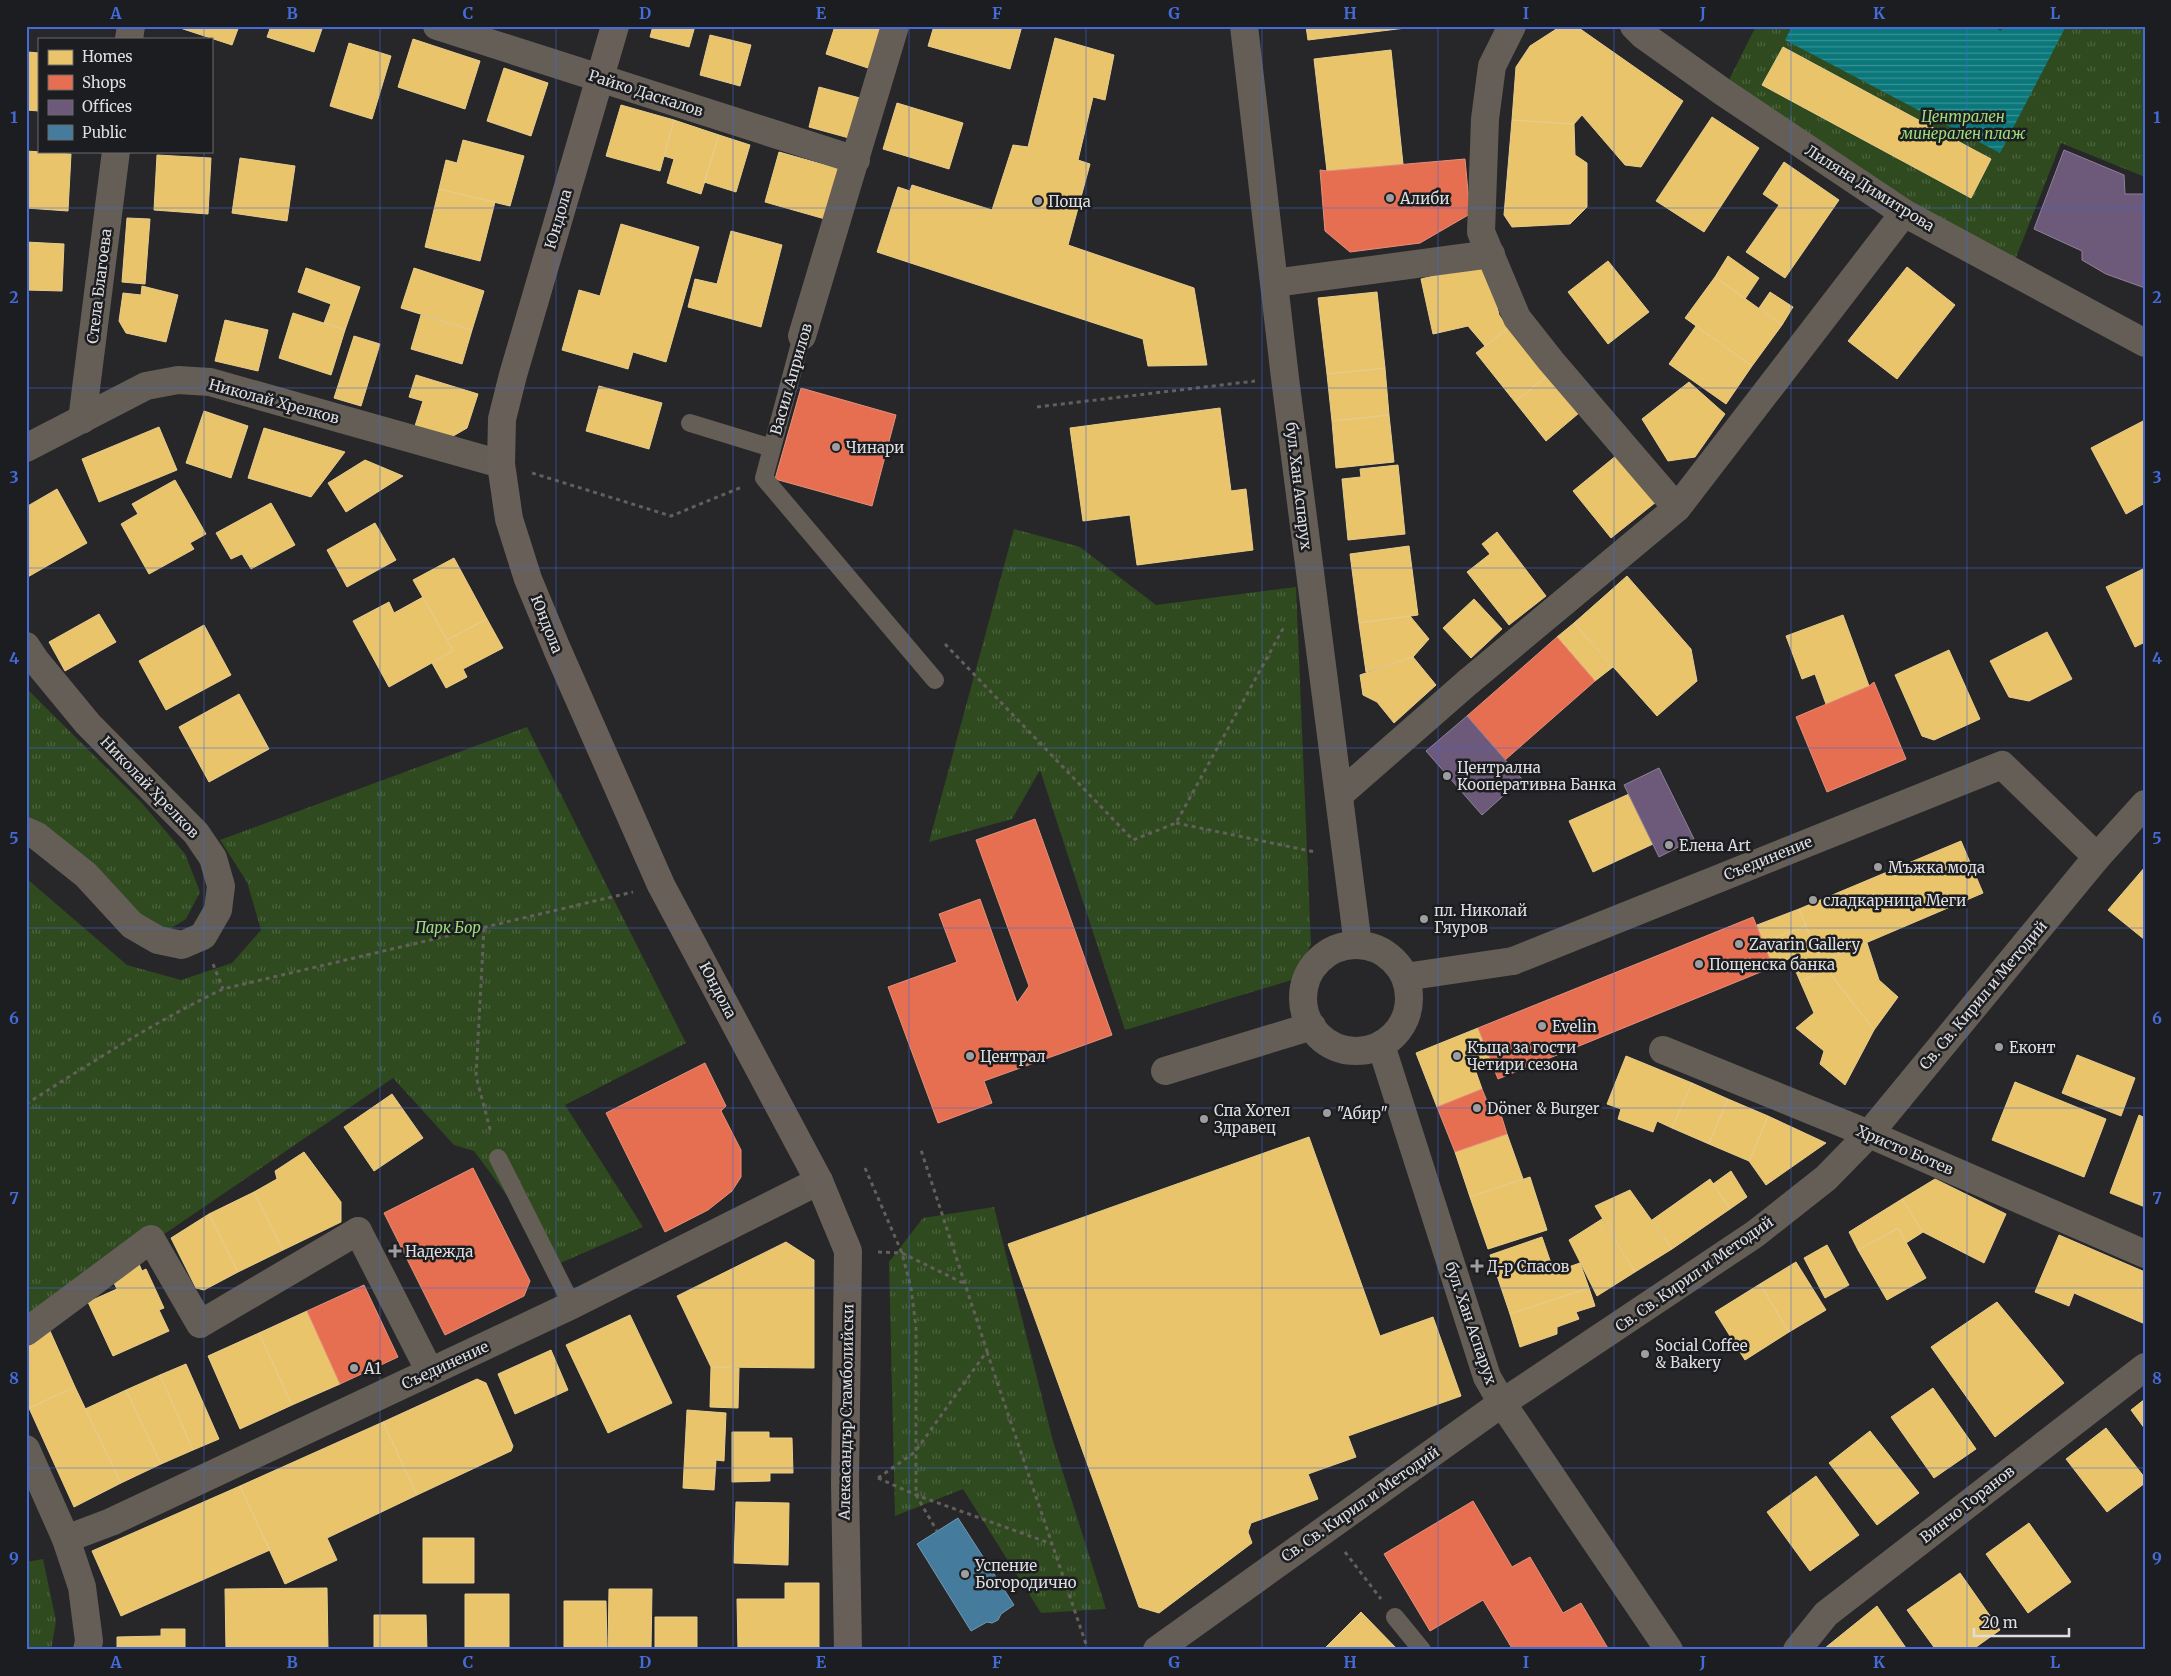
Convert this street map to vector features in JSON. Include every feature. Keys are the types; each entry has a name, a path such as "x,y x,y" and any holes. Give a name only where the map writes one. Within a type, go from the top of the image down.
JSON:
{"main road":[{"name":"Юндола","path":"615,26 512,375 502,419 501,464 509,520 528,578 560,658 661,885 819,1180"},
{"name":"Алекасандър Стамболийски","path":"819,1180 848,1252 845,1482 848,1650"}],"street":[{"name":"Райко Даскалов","path":"437,26 856,160"},
{"name":"Васил Априлов","path":"802,336 895,26"},
{"name":"бул. Хан Аспарух","path":"1244,26 1285,378 1358,945"},
{"path":"1512,26 1492,66 1485,119 1481,232 1517,318 1551,361 1677,508"},
{"name":"Лиляна Димитрова","path":"1634,26 1643,35 1723,92 1904,213 2145,343"},
{"name":"Стела Благоева","path":"82,420 116,152"},
{"path":"1339,795 1468,682 1677,508 1904,213"},
{"path":"1274,283 1491,254"},
{"name":"Николай Хрелков","path":"26,448 146,386 178,380 210,382 501,464"},
{"name":"Николай Хрелков","path":"26,646 36,661 88,724 196,833 213,858 221,886 218,910 203,936 182,945 158,940 132,925 86,875 37,836 26,831"},
{"name":"Съединение","path":"1405,977 1513,961 2002,765 2097,858"},
{"name":"Св. Св. Кирил и Методий","path":"1157,1650 1502,1403 1755,1234 1826,1178 1868,1134 2097,858 2145,804"},
{"path":"1358,945 1373,948 1386,954 1397,964 1405,977 1409,992 1408,1008 1403,1023 1394,1035 1381,1045 1363,1050 1349,1051 1335,1046 1322,1038 1312,1026 1305,1011 1304,994 1307,978 1316,964 1327,954 1342,947 1358,945"},
{"path":"1165,1071 1312,1026"},
{"name":"бул. Хан Аспарух","path":"1381,1045 1486,1377 1669,1650"},
{"name":"Христо Ботев","path":"1663,1050 1868,1134 2145,1254"},
{"name":"Съединение","path":"66,1539 112,1522 430,1372 572,1304 819,1180"},
{"path":"26,1332 151,1239 200,1324 358,1232 430,1372"},
{"name":"Винчо Горанов","path":"1797,1650 1826,1614 2145,1367"},
{"path":"26,1450 66,1539 82,1586 89,1642 87,1650"}],"lane":[{"name":"Васил Априлов","path":"764,478 802,336"},
{"path":"690,423 772,448"},
{"path":"764,478 935,680"},
{"path":"498,1158 572,1304"},
{"path":"1395,1617 1422,1650"}],"path":[{"path":"1037,407 1285,378"},
{"path":"501,464 672,516 764,478"},
{"path":"1176,823 1287,621"},
{"path":"945,644 1133,840 1176,823 1346,859"},
{"path":"26,1104 100,1056 189,1005 223,989 661,885"},
{"path":"484,928 476,1076 498,1158"},
{"path":"922,1150 987,1351 1088,1650"},
{"path":"865,1168 902,1253 911,1288 916,1327 916,1495 937,1531"},
{"path":"848,1252 902,1253 965,1284"},
{"path":"845,1482 878,1478 915,1452 987,1351"},
{"path":"878,1478 916,1495 1052,1544"},
{"path":"1327,1528 1395,1617"}],"green space":[{"name":"Централен минерален плаж","path":"1756,26 2145,26 2145,177 2061,143 2011,270 1723,92"},
{"path":"1014,529 1080,547 1156,605 1296,587 1311,945 1292,980 1125,1030 1040,770 1012,819 929,842"},
{"path":"26,688 141,802 185,854 200,892 186,919 163,933 152,929 36,822 26,817"},
{"name":"Парк Бор","path":"527,727 686,1043 565,1105 643,1227 558,1264 474,1151 454,1145 393,1078 26,1327 26,878 127,965 181,980 232,963 261,930 247,882 220,840"},
{"path":"994,1207 1053,1441 1106,1609 1041,1613 963,1489 895,1516 889,1262 923,1218"},
{"path":"43,1559 56,1621 51,1650 26,1650 26,1562"}],"water":[{"path":"1792,26 1992,26 2001,31 2003,26 2062,26 2065,28 2000,153 1785,40"}],"building: Homes":[{"path":"174,26 239,26 232,45"},
{"path":"271,26 323,26 314,52 267,37"},
{"path":"653,26 695,26 689,47 650,37"},
{"path":"835,26 885,26 871,69 826,54"},
{"path":"934,26 1022,26 1010,69 928,46"},
{"path":"1306,26 1422,26 1308,40"},
{"path":"1561,26 1576,26 1683,101 1641,167 1625,165 1582,115 1574,124 1512,120 1516,67 1530,46"},
{"path":"710,35 751,45 740,86 700,75"},
{"name":"Поща","path":"1055,38 1114,55 1105,100 1093,97 1078,160 1090,164 1068,245 1194,288 1207,365 1148,366 1143,339 877,252 898,187 910,191 912,185 992,210 1013,145 1028,147"},
{"path":"413,39 480,61 465,109 398,87"},
{"path":"349,43 391,56 372,119 330,106"},
{"path":"1783,47 1991,159 1971,198 1762,85"},
{"path":"1391,50 1403,164 1327,171 1314,59"},
{"path":"28,52 38,53 38,111 26,110"},
{"path":"504,68 548,83 531,136 487,121"},
{"path":"819,87 860,98 849,138 809,127"},
{"path":"897,103 963,123 949,169 883,149"},
{"path":"621,105 674,120 660,171 606,156"},
{"path":"1712,117 1759,148 1704,232 1656,201"},
{"path":"674,120 719,135 701,194 667,183 674,159 664,156"},
{"path":"1512,120 1574,124 1575,155 1587,163 1587,207 1570,224 1512,227 1504,215"},
{"path":"719,135 750,145 736,192 704,182"},
{"path":"463,140 524,156 510,206 439,189 446,160 457,163"},
{"path":"26,151 71,154 68,211 26,208"},
{"path":"779,152 839,169 825,219 765,202"},
{"path":"157,155 211,158 208,214 154,210"},
{"path":"240,158 295,166 287,221 232,213"},
{"path":"1784,162 1839,200 1785,278 1746,252 1779,205 1763,194"},
{"path":"439,189 495,202 480,261 425,247"},
{"path":"127,218 150,219 145,284 122,282"},
{"path":"621,224 699,247 666,362 633,352 628,369 562,350 579,290 600,296"},
{"path":"731,231 782,245 761,327 688,307 695,279 717,284"},
{"path":"26,242 64,244 62,291 26,290"},
{"path":"1728,256 1759,278 1745,299 1715,277"},
{"path":"1608,261 1649,312 1608,344 1568,292"},
{"path":"1487,263 1499,315 1508,328 1485,346 1468,326 1433,334 1421,279"},
{"path":"1907,267 1955,305 1897,379 1848,341"},
{"path":"306,268 360,287 345,330 324,323 331,304 298,292"},
{"path":"414,268 484,291 472,330 401,308"},
{"path":"1715,277 1782,325 1752,366 1685,318"},
{"path":"142,286 178,295 166,342 126,333 119,321 123,293 141,295"},
{"path":"1377,292 1385,368 1327,374 1318,298"},
{"path":"1770,292 1793,307 1782,325 1759,308"},
{"path":"293,313 345,330 331,375 279,358"},
{"path":"421,315 472,330 462,364 411,349"},
{"path":"225,320 268,330 258,371 215,361"},
{"path":"1696,326 1752,366 1726,404 1669,364"},
{"path":"1508,328 1547,376 1515,402 1476,353"},
{"path":"354,336 380,344 361,406 334,398"},
{"path":"1385,368 1389,415 1332,421 1327,374"},
{"path":"416,375 478,394 467,428 448,439 414,429 423,401 409,397"},
{"path":"1547,376 1579,413 1546,441 1515,402"},
{"path":"1689,382 1725,414 1695,457 1668,461 1642,419"},
{"path":"599,386 662,403 649,449 586,431"},
{"path":"1220,408 1231,491 1246,489 1253,550 1137,565 1130,515 1083,521 1070,428"},
{"path":"204,411 248,426 231,478 186,463"},
{"path":"1389,415 1394,462 1336,468 1332,421"},
{"path":"2145,420 2145,503 2126,514 2091,448"},
{"path":"159,427 177,470 99,502 82,459"},
{"path":"264,428 345,452 311,497 248,478"},
{"path":"1617,455 1656,502 1611,538 1573,491"},
{"path":"365,460 403,476 346,512 328,483"},
{"path":"1398,465 1405,534 1348,540 1342,479 1361,477 1360,469"},
{"path":"175,480 206,534 190,543 194,549 149,574 121,524 138,514 132,504"},
{"path":"57,489 87,543 26,578 26,507"},
{"path":"271,503 295,545 251,569 242,554 231,559 216,533"},
{"path":"375,523 396,560 347,587 327,550"},
{"path":"1497,532 1546,596 1509,625 1467,572 1490,554 1482,544"},
{"path":"1409,546 1418,615 1359,623 1350,554"},
{"path":"454,558 487,619 447,640 413,580"},
{"path":"2145,568 2145,642 2135,647 2106,587"},
{"path":"1627,576 1691,649 1697,681 1657,716 1574,623"},
{"path":"423,597 453,651 389,687 353,621 389,602 394,613"},
{"path":"1474,599 1502,629 1471,658 1443,628"},
{"path":"99,614 116,642 65,671 49,642"},
{"path":"1843,615 1869,686 1826,704 1815,674 1802,679 1786,636"},
{"path":"1410,616 1429,639 1413,657 1366,672 1359,623"},
{"path":"487,619 503,648 463,669 467,677 446,688 432,663 453,651 447,640"},
{"path":"1574,623 1613,667 1595,681 1557,637"},
{"path":"204,625 231,675 166,710 139,661"},
{"path":"2047,632 2072,679 2029,701 2009,697 1990,661"},
{"path":"1949,650 1980,719 1934,740 1922,736 1895,675"},
{"path":"1413,657 1436,685 1394,723 1377,702 1363,695 1360,675"},
{"path":"239,694 269,749 209,782 179,727"},
{"path":"1629,794 1653,844 1593,872 1569,821"},
{"path":"1961,841 1983,893 1821,962 1799,909"},
{"path":"2145,867 2145,940 2108,910"},
{"path":"1799,909 1806,926 1763,942 1757,925"},
{"path":"1806,926 1821,962 1828,970 1800,981 1790,958 1773,967 1763,942"},
{"path":"1867,943 1879,980 1898,997 1874,1030 1821,962"},
{"path":"1828,970 1874,1030 1845,1085 1820,1064 1824,1051 1796,1028 1814,1013 1800,981"},
{"path":"1478,1028 1493,1066 1476,1072 1482,1089 1437,1107 1416,1053"},
{"path":"2077,1055 2135,1078 2121,1116 2062,1093"},
{"path":"1626,1056 1692,1083 1672,1128 1657,1121 1653,1132 1618,1119 1621,1109 1607,1104"},
{"path":"2015,1082 2106,1119 2084,1177 1992,1140"},
{"path":"1692,1083 1728,1099 1709,1144 1672,1128"},
{"path":"392,1094 423,1138 374,1171 344,1127"},
{"path":"1728,1099 1768,1116 1749,1161 1709,1144"},
{"path":"2139,1115 2145,1118 2145,1207 2110,1193"},
{"path":"1768,1116 1826,1143 1766,1185 1749,1161"},
{"path":"1507,1134 1523,1179 1470,1197 1455,1152"},
{"path":"1309,1137 1380,1336 1433,1317 1461,1396 1348,1436 1356,1457 1308,1474 1318,1499 1251,1523 1248,1532 1252,1543 1159,1613 1139,1607 1008,1244"},
{"path":"304,1152 341,1202 341,1222 283,1250 254,1192 277,1179 275,1171"},
{"path":"1731,1171 1747,1197 1730,1209 1713,1184"},
{"path":"1530,1177 1547,1230 1488,1249 1470,1197"},
{"path":"1710,1179 1730,1209 1672,1249 1652,1220"},
{"path":"1935,1179 2006,1214 1984,1263 1923,1232 1902,1199"},
{"path":"1630,1190 1672,1249 1635,1272 1595,1206"},
{"path":"254,1192 283,1250 238,1272 209,1214"},
{"path":"1902,1199 1923,1232 1906,1243 1898,1228 1858,1250 1849,1232"},
{"path":"209,1214 238,1272 204,1290 196,1288 171,1238"},
{"path":"1602,1219 1635,1272 1597,1296 1569,1240"},
{"path":"1898,1228 1926,1278 1887,1300 1858,1250"},
{"path":"2059,1235 2145,1272 2145,1324 2074,1293 2069,1306 2035,1292"},
{"path":"1542,1237 1554,1272 1580,1263 1589,1288 1510,1314 1490,1255"},
{"path":"786,1242 814,1260 814,1368 711,1367 677,1296"},
{"path":"1827,1245 1849,1285 1825,1298 1804,1258"},
{"path":"1796,1262 1826,1310 1789,1332 1760,1284"},
{"path":"139,1264 142,1271 146,1269 164,1308 159,1310 169,1331 113,1356 88,1302 117,1289 111,1277"},
{"path":"1760,1284 1789,1332 1745,1360 1715,1312"},
{"path":"1589,1288 1595,1306 1576,1312 1579,1319 1557,1327 1557,1334 1520,1347 1510,1314"},
{"path":"1997,1302 2064,1383 1995,1437 1931,1347"},
{"path":"307,1311 340,1384 292,1405 259,1333"},
{"path":"630,1315 672,1403 608,1433 566,1345"},
{"path":"50,1331 75,1387 29,1408 26,1401 26,1341"},
{"path":"259,1333 292,1405 240,1429 208,1356"},
{"path":"551,1350 568,1390 515,1414 498,1374"},
{"path":"186,1364 219,1439 193,1450 160,1375"},
{"path":"711,1367 739,1368 738,1408 710,1407"},
{"path":"160,1375 193,1450 161,1464 126,1390"},
{"path":"477,1379 486,1383 513,1446 511,1451 417,1495 383,1422"},
{"path":"75,1387 121,1483 74,1507 29,1408"},
{"path":"1933,1388 1976,1449 1934,1478 1891,1417"},
{"path":"126,1390 161,1464 121,1483 85,1409"},
{"path":"2145,1399 2145,1429 2131,1410"},
{"path":"687,1410 726,1413 724,1461 716,1460 714,1490 683,1488"},
{"path":"383,1422 417,1495 327,1538 337,1560 285,1584 240,1486"},
{"path":"2106,1428 2145,1478 2145,1483 2107,1512 2066,1459"},
{"path":"1870,1431 1919,1493 1877,1525 1829,1463"},
{"path":"732,1432 769,1432 769,1438 792,1438 793,1473 770,1473 770,1481 732,1482"},
{"path":"1816,1476 1859,1535 1810,1571 1767,1512"},
{"path":"240,1486 270,1550 121,1616 92,1551"},
{"path":"736,1502 789,1503 788,1565 734,1563"},
{"path":"2029,1523 2071,1582 2028,1613 1986,1554"},
{"path":"423,1538 474,1538 474,1583 423,1583"},
{"path":"1960,1573 2000,1630 1972,1650 1936,1650 1907,1610"},
{"path":"785,1583 819,1583 819,1648 817,1650 738,1650 737,1599 785,1599"},
{"path":"327,1588 328,1650 226,1650 225,1589"},
{"path":"609,1589 652,1589 651,1650 608,1650"},
{"path":"465,1594 509,1594 509,1650 465,1650"},
{"path":"564,1601 606,1601 607,1650 564,1650"},
{"path":"1877,1606 1906,1648 1905,1650 1827,1650 1825,1648"},
{"path":"1361,1612 1398,1650 1329,1650 1326,1647"},
{"path":"374,1615 426,1615 427,1650 374,1650"},
{"path":"655,1617 697,1617 697,1650 655,1650"},
{"path":"161,1629 185,1629 185,1650 117,1650 117,1637 161,1636"}],"building: Shops":[{"path":"1465,159 1470,214 1420,243 1350,252 1325,231 1320,170 1327,171"},
{"name":"Чинари","path":"801,388 896,415 872,506 775,479"},
{"path":"1557,637 1595,681 1505,760 1467,716"},
{"path":"1874,682 1906,759 1827,792 1796,717 1869,686"},
{"path":"1035,819 1112,1035 984,1081 992,1103 938,1123 888,987 957,962 939,914 980,899 1017,1003 1029,986 976,840"},
{"path":"1753,917 1773,967 1498,1079 1478,1028"},
{"path":"705,1063 726,1106 721,1111 741,1150 741,1177 732,1191 708,1210 665,1232 606,1113"},
{"path":"1482,1089 1491,1111 1499,1108 1507,1134 1455,1152 1437,1107"},
{"path":"473,1168 530,1281 524,1296 445,1335 384,1213"},
{"path":"364,1285 398,1357 340,1384 307,1311"},
{"path":"1473,1501 1512,1567 1530,1557 1563,1613 1581,1603 1609,1650 1513,1650 1483,1600 1430,1631 1384,1554"}],"building: Offices":[{"path":"2064,150 2124,175 2125,194 2144,194 2145,288 2106,274 2082,260 2082,251 2034,229"},
{"path":"1467,716 1522,779 1482,815 1426,751"},
{"path":"1659,768 1694,839 1659,857 1624,785"}],"building: Public":[{"name":"Успение Богородично","path":"958,1518 1014,1605 1001,1614 998,1620 992,1623 987,1622 971,1631 917,1544"}],"place":[{"name":"Алиби","path":"1390,198"},
{"name":"Поща","path":"1038,201"},
{"name":"Чинари","path":"836,447"},
{"name":"Централна Кооперативна Банка","path":"1447,776"},
{"name":"Елена Art","path":"1669,845"},
{"name":"Мъжка мода","path":"1878,867"},
{"name":"сладкарница Меги","path":"1813,900"},
{"name":"пл. Николай Гяуров","path":"1424,919"},
{"name":"Zavarin Gallery","path":"1739,944"},
{"name":"Пощенска банка","path":"1699,964"},
{"name":"Evelin","path":"1542,1026"},
{"name":"Еконт","path":"1999,1047"},
{"name":"Централ","path":"970,1056"},
{"name":"Къща за гости Четири сезона","path":"1457,1056"},
{"name":"Döner & Burger","path":"1477,1108"},
{"name":"\"Абир\"","path":"1327,1113"},
{"name":"Спа Хотел Здравец","path":"1204,1119"},
{"name":"Надежда","path":"395,1251"},
{"name":"Д-р Спасов","path":"1477,1266"},
{"name":"Social Coffee & Bakery","path":"1645,1354"},
{"name":"A1","path":"354,1368"},
{"name":"Успение Богородично","path":"965,1574"}]}
